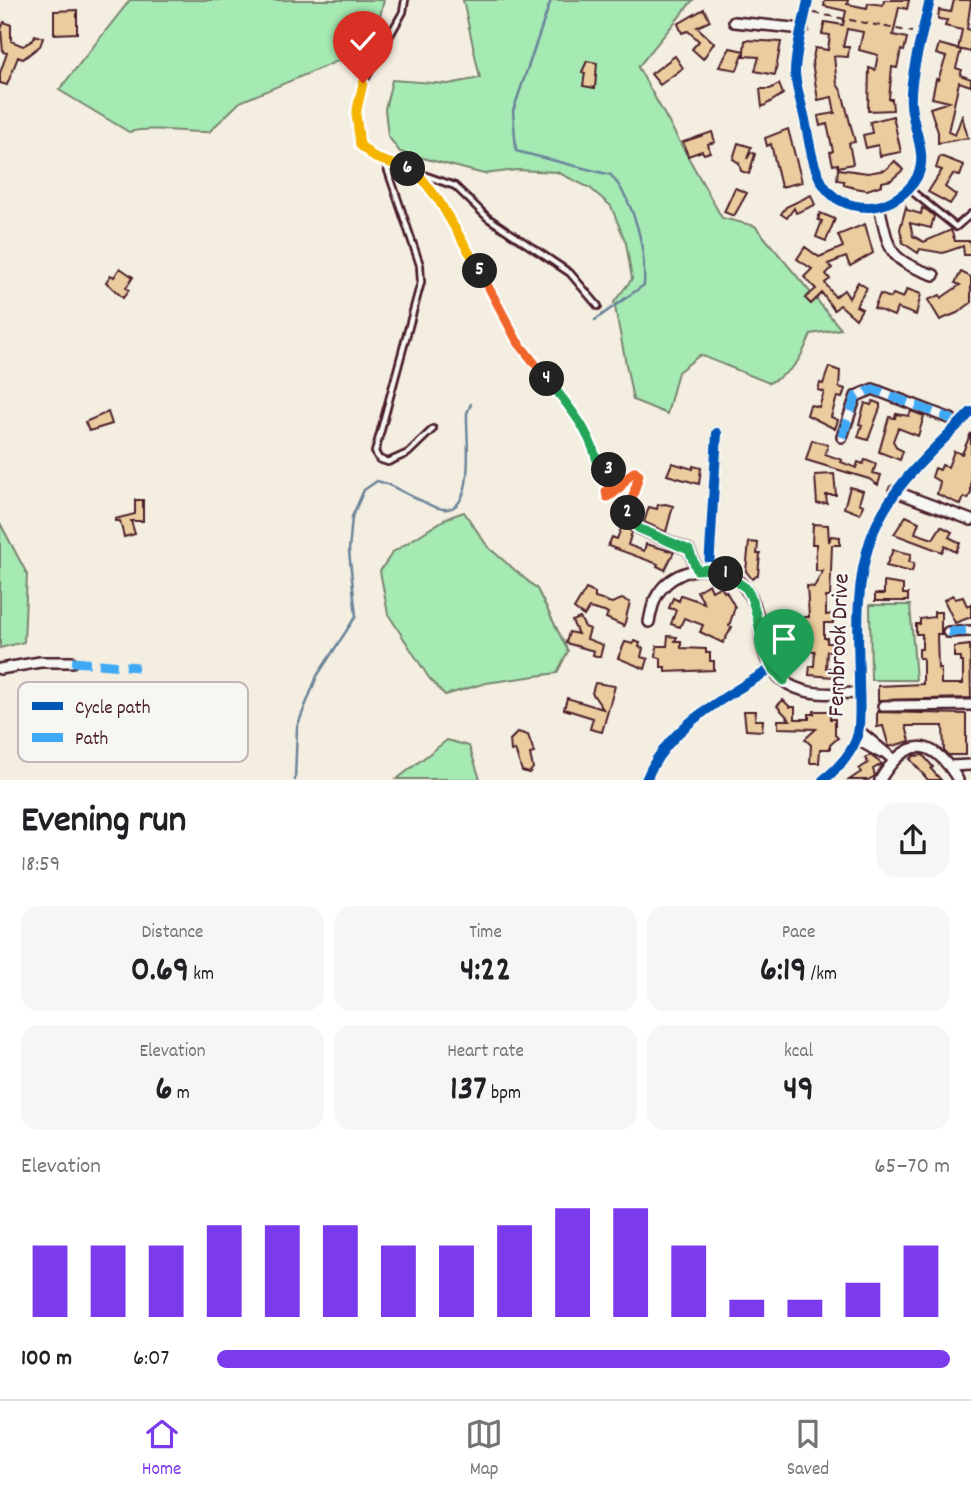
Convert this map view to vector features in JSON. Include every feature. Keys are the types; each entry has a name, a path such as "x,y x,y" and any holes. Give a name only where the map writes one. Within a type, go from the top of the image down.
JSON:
{"street":[{"path":"808,0 795,73 815,172 830,194 860,207 879,206 896,198 909,188 920,168 920,147 911,104 930,0"},
{"path":"734,22 803,29"},
{"path":"879,206 890,249 896,259 934,275"},
{"path":"842,437 856,396 873,389 951,419 958,425"},
{"name":"Fernbrook Drive","path":"823,779 842,763 857,735 861,573 880,517 894,491 971,412"},
{"path":"709,569 717,433"},
{"path":"894,491 971,520"},
{"path":"638,528 689,550 697,570"},
{"path":"649,622 652,606 668,582 697,570 709,569 728,575 746,588 754,605 764,656 771,669 784,681 803,691 859,693"},
{"path":"948,632 971,631"},
{"path":"0,669 40,662 72,662"},
{"path":"646,779 659,755 676,736 718,703 771,669"},
{"path":"883,706 971,705"},
{"path":"857,735 892,762"},
{"path":"880,779 892,762 911,748 926,746 950,766 958,779"},
{"path":"950,766 971,765"}],"lane":[{"path":"405,0 403,12 363,83 356,114 360,145 375,158 455,186 488,218 570,273 598,306"},
{"path":"385,162 420,265 421,282 376,452 379,458 388,462 408,453 433,429"},
{"path":"909,188 956,227 971,214"}],"path":[{"path":"806,11 923,35"},
{"path":"418,173 439,201 472,256 517,341 587,431 601,478 605,477 612,466 615,468 615,478 606,491 607,497 619,492 630,474 635,471 639,475 627,518 638,528"}],"green space":[{"path":"130,0 384,0 379,20 345,58 240,102 209,132 129,132 59,90"},
{"path":"463,0 693,0 638,67 722,218 755,226 841,329 811,334 796,363 785,374 769,383 700,355 678,372 667,414 633,400 614,302 632,279 626,243 611,206 590,188 557,172 517,170 484,174 400,152 388,136 385,109 392,80 448,84 480,78"},
{"path":"464,512 488,547 537,589 568,651 557,673 486,683 445,695 429,678 388,614 380,571 393,552 447,518"},
{"path":"0,523 27,574 24,642 0,648"},
{"path":"870,605 910,605 916,680 871,680"},
{"path":"447,740 469,746 480,779 397,779"}],"building":[{"path":"825,0 848,0 847,4 867,8 868,3 883,5 884,0 909,0 907,9 899,7 893,35 907,38 897,68 892,67 889,99 892,99 893,110 868,111 869,68 875,70 878,55 859,50 863,32 847,29 843,47 849,47 848,57 834,56 837,84 842,92 855,142 849,143 853,164 838,167 838,164 833,165 827,124 820,126 818,116 835,113 832,97 818,100 812,62 815,48 828,50 830,35 822,34 825,22 843,25 846,11 824,6"},
{"path":"954,0 971,0 967,29 971,30 971,52 958,49 962,30 945,26 947,20 938,19 939,10 951,12"},
{"path":"704,9 710,21 697,27 714,43 703,59 692,49 699,41 688,31 682,33 678,24"},
{"path":"77,10 77,33 54,34 54,11"},
{"path":"4,22 11,25 11,41 23,46 33,40 35,35 43,38 40,46 23,59 18,57 7,85 0,83 0,73 7,53 3,52 1,29"},
{"path":"745,40 781,42 775,75 755,71 759,57 744,56"},
{"path":"939,44 961,50 956,68 962,70 960,75 971,79 971,86 959,82 948,132 955,135 962,116 968,138 938,143 938,132 930,108 949,102 932,98 936,79 938,80 946,57 936,54"},
{"path":"730,48 744,51 737,70 719,67"},
{"path":"675,56 683,68 660,85 651,74"},
{"path":"587,61 597,63 595,88 583,86 585,73 582,72"},
{"path":"779,84 783,94 762,107 760,89 770,89"},
{"path":"893,116 901,152 880,156 878,145 866,148 863,135 872,133 870,122"},
{"path":"788,129 802,182 781,187 771,144 767,146 765,138"},
{"path":"712,132 715,142 708,144 710,152 704,154 702,151 688,156 683,142"},
{"path":"738,143 751,147 747,159 751,152 755,154 749,174 741,171 739,163 733,159"},
{"path":"940,156 964,165 960,176 953,174 945,187 956,195 950,204 928,192 942,170 936,168"},
{"path":"895,161 903,170 891,180 882,182 882,185 867,190 844,185 844,181 837,180 838,169 868,173 885,170"},
{"path":"735,188 747,193 734,216 724,212"},
{"path":"811,195 815,205 796,213 794,208 787,218 781,214 786,207"},
{"path":"906,207 907,210 921,214 922,208 934,216 931,228 910,223 913,236 924,242 951,230 955,241 971,241 971,255 964,255 963,246 943,253 920,249 918,253 903,243 900,229"},
{"path":"820,213 835,219 826,241 816,237 822,221 818,220"},
{"path":"865,224 873,253 850,266 846,257 828,264 832,268 826,274 830,279 825,283 835,297 844,290 849,298 858,282 867,288 856,306 862,309 856,319 840,305 834,310 822,293 811,304 805,298 816,289 804,277 812,269 797,259 805,247 819,257 843,247 838,235"},
{"path":"120,268 133,277 123,298 106,282 111,275 114,277"},
{"path":"961,272 971,277 971,303 940,320 928,300 940,295 941,298 960,285 955,283"},
{"path":"907,289 921,294 916,315 897,308 894,316 874,308 880,294 891,298 893,294 903,298"},
{"path":"829,367 840,371 839,387 845,389 842,398 837,397 831,417 838,420 835,429 807,415 810,405 819,407 824,392 818,390"},
{"path":"873,401 880,404 880,408 868,440 858,437 862,425 859,424 865,403 871,405"},
{"path":"911,411 924,416 918,436 898,428 893,441 897,448 903,451 900,460 879,452 889,417 895,418 896,414 909,416"},
{"path":"108,412 112,424 89,431 85,422"},
{"path":"971,433 971,493 968,499 964,497 961,505 937,494 940,482 932,477 935,468 940,470 942,465 948,467 954,451 962,454"},
{"path":"812,440 828,445 825,454 856,468 858,462 863,464 865,460 876,464 873,473 881,475 878,485 869,479 806,460"},
{"path":"672,463 693,469 693,466 701,468 699,484 667,475"},
{"path":"834,474 836,495 826,495 827,503 817,504 815,475"},
{"path":"850,487 863,491 859,503 863,505 860,514 844,508"},
{"path":"135,500 143,500 143,521 131,521 135,534 124,537 120,521 115,519 135,514"},
{"path":"658,505 673,506 666,532 644,522 649,507 657,509"},
{"path":"906,516 919,522 915,533 933,539 941,526 952,532 949,537 960,543 956,552 945,546 942,552 894,534"},
{"path":"813,524 828,525 829,542 831,536 840,537 840,545 832,545 830,597 826,597 826,615 833,614 833,623 824,623 824,638 827,638 827,643 834,643 834,651 827,651 826,668 834,668 833,677 809,675 810,666 814,666 815,651 792,651 793,660 783,660 783,652 780,653 780,630 790,629 791,642 807,642 808,624 804,624 804,617 809,617 807,586 814,587 823,571 816,571 816,544 812,544"},
{"path":"622,526 632,532 628,545 644,551 646,544 674,552 665,570 657,566 658,564 608,546 612,537 617,539"},
{"path":"749,542 758,543 757,554 760,554 758,575 752,579 746,571"},
{"path":"893,550 911,554 909,562 914,563 912,572 886,566"},
{"path":"884,582 903,585 903,594 908,594 908,601 875,601 875,594 884,594"},
{"path":"709,584 712,591 721,586 735,607 729,626 732,627 723,643 700,632 703,625 684,618 680,627 671,624 676,610 669,608 673,598 679,601 681,595 704,603 697,591"},
{"path":"586,589 595,593 595,598 612,603 622,599 630,602 624,626 606,618 608,613 589,608 584,616 574,609"},
{"path":"953,595 955,599 963,597 967,606 971,604 971,617 955,623 944,600"},
{"path":"934,612 941,612 941,634 937,634 941,684 963,684 963,662 961,657 954,657 954,647 970,645 971,698 878,700 878,686 923,684 923,658 919,658 922,634 916,634 916,624 920,624 920,619 934,617"},
{"path":"580,618 585,627 590,629 587,639 603,645 600,657 593,655 594,651 566,643 569,632 578,634 572,621"},
{"path":"668,636 677,637 675,641 681,641 681,648 706,649 706,653 710,653 710,661 714,661 714,670 665,672 665,667 661,667 661,658 656,657 657,646 667,646"},
{"path":"634,641 640,643 639,647 643,648 641,657 648,659 645,669 618,658 625,642 633,644"},
{"path":"595,683 615,686 602,732 590,729 593,718 564,709 567,698 603,709 592,693"},
{"path":"783,700 790,707 795,707 795,719 809,719 809,714 814,714 814,711 830,711 830,719 835,719 835,735 838,738 830,745 830,749 820,749 819,763 810,763 811,745 805,739 816,729 778,728 778,720 790,720 777,706"},
{"path":"744,711 756,711 755,720 763,720 762,731 746,730"},
{"path":"877,712 966,714 966,755 948,755 944,751 943,726 906,726 910,741 889,747 883,726 877,727"},
{"path":"518,732 528,735 534,753 530,754 533,768 529,773 522,771 515,750 511,751 510,740"},
{"path":"870,755 882,764 873,769 875,776 868,780 849,780 861,772 859,769 868,763 865,758"},
{"path":"923,755 941,780 928,780 910,759"}],"waterway":[{"path":"551,0 513,111 516,151 611,175 633,212 641,241 644,285 595,320"},
{"path":"295,780 297,727 317,676 356,616 349,551 352,517 364,490 377,481 438,508 448,509 457,505 466,483 467,413 471,404"}],"marked path":[{"path":"842,437 856,396 873,389 951,419 958,425"},
{"path":"638,528 689,550 697,570"},
{"path":"948,632 971,631"},
{"path":"72,662 138,667"}],"cycle path":[{"path":"808,0 795,73 815,166 828,191 838,200 870,207 884,204 903,194 917,177 920,168 921,150 912,113 911,93 930,0"},
{"path":"823,780 845,759 858,733 858,644 862,575 878,521 888,503 913,471 971,412"},
{"path":"709,569 717,433"},
{"path":"646,780 668,744 683,729 717,702 771,669"}],"route":[{"path":"363,83 356,114 356,133 360,145 375,158 418,173 439,201 517,341 587,431 601,478 605,477 612,466 615,468 615,478 606,491 607,497 619,492 630,474 635,471 639,475 627,518 638,528 685,547 691,553 697,570 709,569 728,575 746,588 754,605 764,656 771,669 784,681"}]}
